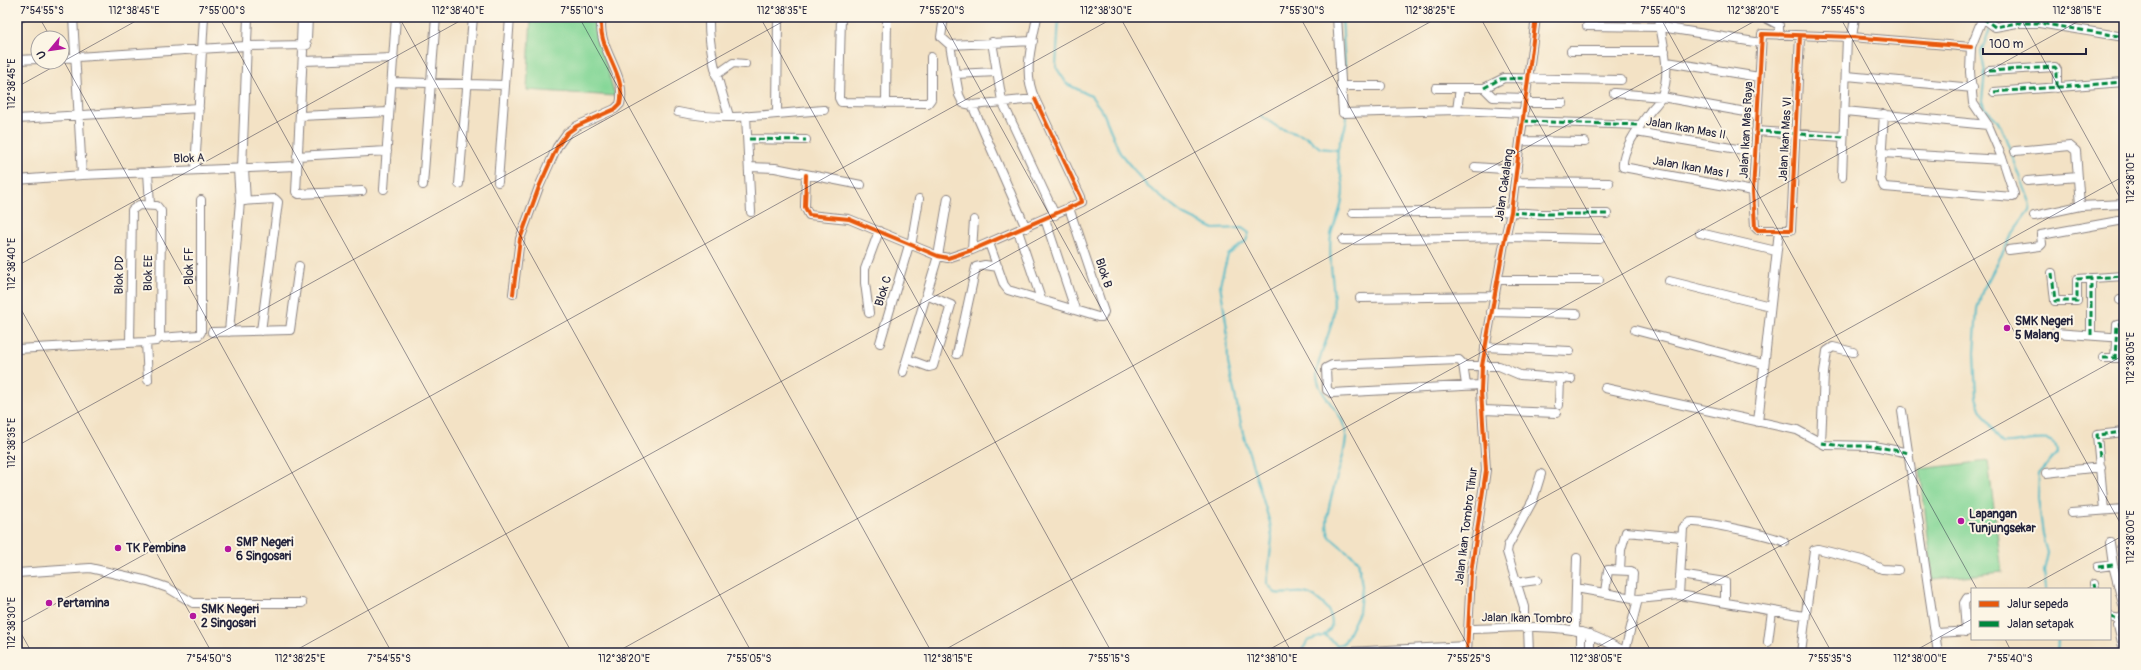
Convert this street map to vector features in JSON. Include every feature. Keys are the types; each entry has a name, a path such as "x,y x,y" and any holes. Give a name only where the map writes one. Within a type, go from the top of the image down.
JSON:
{"street":[{"path":"17,19 22,17"},
{"path":"73,17 82,175"},
{"path":"195,170 200,108 204,17"},
{"path":"229,332 243,201 242,169 248,17"},
{"path":"302,17 304,47"},
{"path":"308,17 304,47 295,190 297,194 362,191"},
{"path":"384,189 396,17"},
{"path":"423,185 436,17"},
{"path":"459,184 473,17"},
{"path":"498,182 510,17"},
{"path":"513,294 520,239 539,187 557,147 570,130 615,109 620,104 620,87 600,33 602,17"},
{"path":"709,17 708,42 716,75 729,116"},
{"path":"777,113 778,17"},
{"path":"841,17 840,100 843,102 886,104 929,102 931,99 931,57"},
{"path":"886,104 887,17"},
{"path":"944,17 941,37 950,45 961,101 972,105 1035,99"},
{"path":"806,175 805,207 808,215 849,218 910,245 938,256 948,258 1026,228 1082,202 1082,198 1035,99 1028,75 1037,17"},
{"path":"1337,17 1345,86 1381,86"},
{"name":"Jalan Cakalang","path":"1485,350 1511,212 1536,17"},
{"path":"1574,17 1581,17"},
{"path":"1638,129 1662,96 1667,62 1659,17"},
{"path":"1764,17 1779,25 1779,34"},
{"path":"1842,177 1843,136 1850,37 1855,17"},
{"path":"1884,114 1880,179 1881,184 1885,187 2012,198 2014,194 2004,160 1988,125 1974,106 1970,72 1971,47 1987,21 2008,26 2016,23 2039,23 2124,37"},
{"path":"1587,26 1661,26 1762,38 1779,34 1850,37 1971,47"},
{"name":"Jalan Ikan Mas VI","path":"1779,231 1791,230 1800,36"},
{"name":"Jalan Ikan Mas Raya","path":"1762,38 1753,190 1755,227 1758,230 1779,231"},
{"path":"950,45 1033,41"},
{"path":"992,42 1002,101 1055,215"},
{"path":"70,57 246,46 304,47"},
{"path":"1571,51 1665,51"},
{"path":"303,61 394,58"},
{"path":"17,60 30,59"},
{"path":"1667,62 1759,77"},
{"path":"716,75 733,63 745,64"},
{"path":"1989,71 2055,67 2057,70 2057,88"},
{"path":"955,74 997,72"},
{"path":"1847,76 1973,88"},
{"path":"1436,88 1484,88 1500,78 1621,80"},
{"path":"392,82 505,85"},
{"path":"1994,92 2124,82"},
{"name":"Jalan Ikan Mas II","path":"1345,86 1342,112 1348,114 1457,110 1638,129 1755,152"},
{"path":"1457,110 1460,88"},
{"path":"1484,88 1493,97 1563,103"},
{"path":"1614,93 1662,96 1757,114"},
{"path":"972,105 1026,228"},
{"path":"17,118 78,116 200,108"},
{"path":"678,112 698,116 746,116 824,110"},
{"path":"1845,111 1988,125"},
{"path":"300,116 389,112"},
{"path":"746,116 749,139 751,212"},
{"name":"Jalan Ikan Mas I","path":"1638,129 1623,160 1624,168 1753,190"},
{"path":"1756,131 1843,136"},
{"path":"749,139 806,140"},
{"path":"1520,141 1585,142"},
{"path":"2015,151 2073,146 2076,151 2080,206"},
{"path":"297,156 387,151"},
{"path":"1882,153 2004,160"},
{"name":"Blok A","path":"17,180 82,175 296,166"},
{"path":"750,166 775,168 861,185"},
{"path":"1475,167 1517,170"},
{"path":"148,172 150,205"},
{"path":"2027,181 2078,177"},
{"path":"1515,182 1609,183"},
{"path":"903,372 938,256 948,198"},
{"path":"243,201 275,199 278,202 261,331"},
{"name":"Blok FF","path":"160,338 197,336 201,332 201,200"},
{"name":"Blok C","path":"880,343 910,245 919,200"},
{"path":"2034,216 2080,206 2124,204"},
{"name":"Blok DD","path":"130,343 132,210 134,208 150,205"},
{"name":"Blok EE","path":"150,205 157,206 160,209 160,338"},
{"name":"Blok B","path":"989,243 1008,290 1098,317 1103,316 1104,313 1070,208"},
{"path":"1353,212 1511,212 1541,214 1607,214"},
{"path":"1045,219 1075,309"},
{"path":"972,250 974,220"},
{"path":"2010,250 2040,246 2042,244 2041,235 2124,220"},
{"path":"869,313 865,283 865,269 878,231"},
{"path":"1018,231 1041,299"},
{"path":"1758,422 1763,364 1779,231"},
{"path":"1700,233 1776,251"},
{"path":"1343,240 1505,238 1600,239"},
{"path":"957,354 976,267 985,265 998,267"},
{"path":"212,332 290,329 299,266"},
{"path":"2052,273 2055,302 2077,301 2077,279 2124,276"},
{"path":"2091,278 2091,335"},
{"path":"1498,280 1599,280"},
{"path":"1669,281 1770,306"},
{"path":"907,359 929,367 934,366 951,305 926,295"},
{"path":"1360,298 1495,296"},
{"path":"1491,312 1577,314"},
{"path":"2115,358 2120,338 2117,324 2124,324"},
{"path":"1635,330 1763,364"},
{"path":"2055,333 2120,338"},
{"path":"17,349 156,342 160,338"},
{"path":"146,342 148,380"},
{"path":"1821,444 1824,373 1827,351 1833,347 1853,352"},
{"path":"1485,350 1570,351"},
{"name":"Jalan Ikan Tombro Tihur","path":"1467,650 1471,573 1486,470 1481,385 1485,350"},
{"path":"2103,358 2124,358"},
{"path":"1466,385 1464,366 1462,362 1457,360 1332,365 1326,368 1326,382 1328,390 1332,393 1481,385"},
{"path":"1464,366 1499,366 1520,375 1571,379"},
{"path":"1560,378 1560,405"},
{"path":"1605,388 1797,430 1821,444 1842,446 1874,446 1909,453"},
{"path":"1483,410 1556,413"},
{"path":"1902,410 1938,653"},
{"path":"2104,510 2097,434 2124,432"},
{"path":"2046,473 2101,467"},
{"path":"1529,653 1524,608 1507,552 1508,546 1533,500 1541,474"},
{"path":"2071,513 2124,509"},
{"path":"1679,595 1684,526 1692,522 1727,528 1784,542"},
{"path":"1620,570 1621,550 1626,532 1682,537"},
{"path":"2110,543 2113,565 2124,608"},
{"path":"1801,653 1804,616 1815,550 1862,560 1882,569 1898,570"},
{"path":"1577,558 1576,588 1582,632 1581,653"},
{"path":"2098,567 2113,565"},
{"path":"17,573 90,568 148,581 168,588 193,603 302,603"},
{"path":"1605,592 1607,570 1620,570 1633,573 1635,598 1627,652"},
{"path":"1680,575 1725,582 1725,602"},
{"path":"1516,583 1537,580"},
{"path":"1576,588 1635,598 1679,595 1804,616"},
{"path":"1936,633 1969,632 1964,603 1967,598 1971,598"},
{"path":"1768,642 1772,611"},
{"path":"2111,617 2122,616 2118,629 2124,650"},
{"name":"Jalan Ikan Tombro","path":"1468,629 1526,628 1582,632 1627,652"},
{"path":"1582,632 1590,653"},
{"path":"1328,653 1467,650"}],"green space":[{"path":"531,17 598,17 598,35 615,96 527,90"},
{"name":"Lapangan Tunjungsekar","path":"1988,461 2002,572 1933,579 1920,469"}],"waterway":[{"path":"1059,17 1056,67 1067,84 1091,96 1103,112 1120,153 1147,186 1181,213 1214,229 1242,228 1249,233 1246,241 1228,255 1220,284 1227,328 1228,363 1243,433 1270,523 1272,538 1267,583 1275,593 1303,593 1316,598 1322,603 1331,616 1332,623 1330,630 1322,636 1307,641 1302,653"},
{"path":"1342,17 1346,84"},
{"path":"1993,22 1995,17"},
{"path":"1991,26 1981,52 1985,72 1982,101 1984,107 1997,120 2004,134 2031,205 2030,210 2013,233 1982,292 1977,310 1974,353 1976,397 1980,409 2002,443 2045,439 2051,441 2055,446 2057,454 2039,474 2038,498 2043,534 2048,553 2044,571 2046,588"},
{"path":"1346,89 1347,110"},
{"path":"1325,635 1337,645 1344,643 1359,612 1362,586 1358,560 1329,535 1327,526 1330,501 1342,461 1346,437 1342,420 1322,391 1317,375 1317,369 1330,331 1333,317 1334,297 1330,245 1343,191 1343,183 1337,154 1346,123 1347,114"},
{"path":"1261,116 1279,128 1307,137 1320,148 1337,150"},
{"path":"2057,653 2058,640"}],"marked path":[{"path":"1983,18 1995,27 2017,23 2039,23 2124,37"},
{"path":"1989,71 2055,67 2057,70 2057,88"},
{"path":"1484,88 1500,79 1528,78"},
{"path":"1994,92 2124,82"},
{"path":"1523,121 1640,125"},
{"path":"1756,131 1843,137"},
{"path":"749,139 806,140"},
{"path":"1511,212 1541,214 1607,214"},
{"path":"2052,273 2055,301 2077,301 2077,279 2124,276"},
{"path":"2091,278 2091,335"},
{"path":"2124,324 2117,325 2115,358 2124,358"},
{"path":"2103,358 2115,358"},
{"path":"2100,457 2097,435 2124,432"},
{"path":"1821,443 1842,446 1874,446 1909,453"},
{"path":"2098,567 2113,565"},
{"path":"2094,584 2095,588"},
{"path":"2111,617 2120,619"}],"cycle path":[{"path":"513,294 520,239 539,187 557,147 567,133 577,126 615,109 620,104 620,82 603,39 601,28 602,17"},
{"path":"1467,653 1471,573 1486,470 1481,391 1482,366 1511,212 1536,17"},
{"path":"1800,36 1791,230 1758,230 1755,227 1753,191 1762,34 1852,37 1971,47"},
{"path":"806,175 805,207 809,215 849,219 938,256 948,258 972,250 1082,202 1035,99"}],"place":[{"name":"SMK Negeri 5 Malang","path":"2007,328"},
{"name":"Lapangan Tunjungsekar","path":"1961,521"},
{"name":"TK Pembina","path":"118,548"},
{"name":"SMP Negeri 6 Singosari","path":"228,549"},
{"name":"Pertamina","path":"49,603"},
{"name":"SMK Negeri 2 Singosari","path":"193,616"}]}
